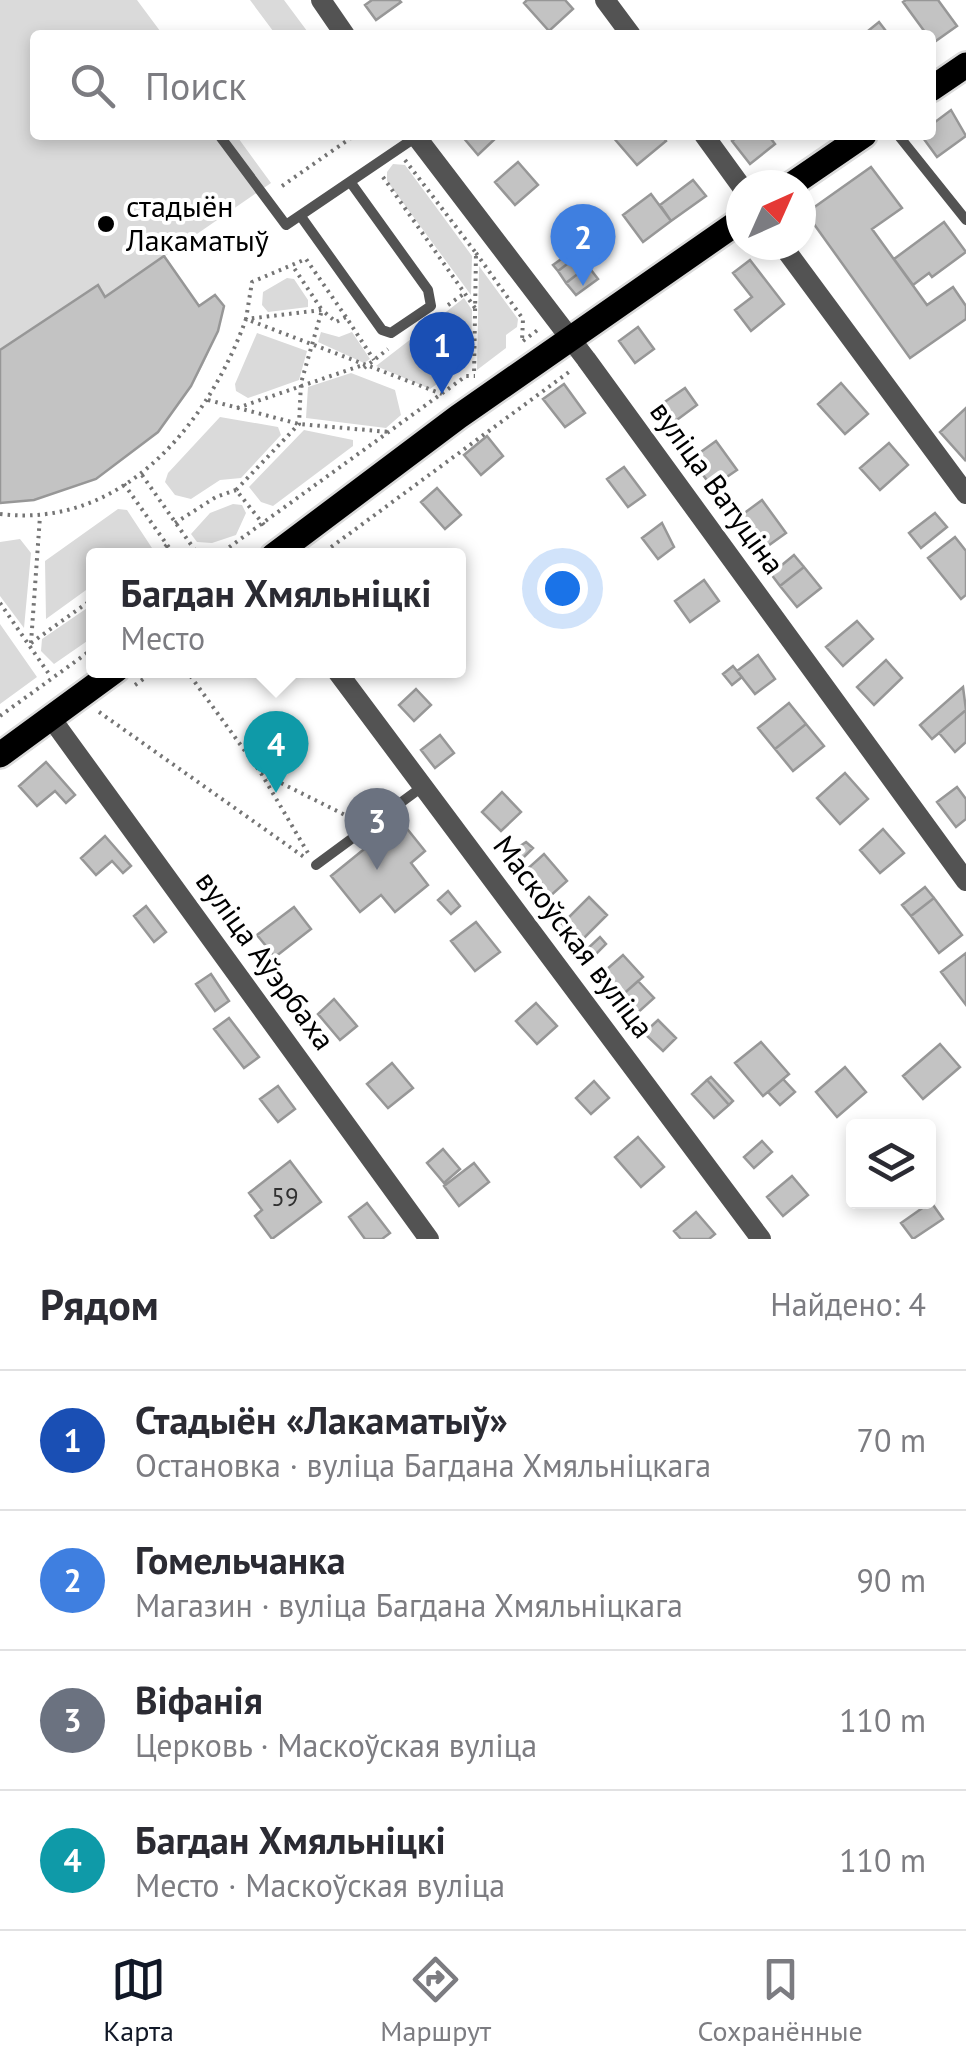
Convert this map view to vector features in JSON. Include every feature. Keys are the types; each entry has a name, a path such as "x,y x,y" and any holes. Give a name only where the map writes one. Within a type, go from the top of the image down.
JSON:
{"main road":[{"path":"936,86 966,65"},
{"path":"813,170 857,140"},
{"path":"284,548 570,338 726,230"},
{"path":"0,755 105,678"}],"street":[{"path":"320,0 341,30"},
{"path":"606,0 627,30"},
{"name":"вуліца Ватуціна","path":"418,140 586,359 966,881"},
{"path":"708,140 729,170"},
{"path":"793,260 966,494"},
{"name":"Маскоўская вуліца","path":"342,678 761,1239"},
{"name":"вуліца Аўэрбаха","path":"51,718 429,1239"}],"lane":[{"path":"223,140 281,222 292,226 398,155 411,140"},
{"path":"902,140 966,220"},
{"path":"302,218 382,330 391,333 431,306 428,290 351,183"},
{"path":"316,865 423,786"}],"path":[{"path":"282,186 348,140"},
{"path":"398,155 523,318 522,341"},
{"path":"398,155 407,164"},
{"path":"387,166 384,182 475,308"},
{"path":"229,548 466,376 474,376 476,253"},
{"path":"0,514 40,516 108,495 142,475 190,427 230,363 246,320 252,282 294,268 306,258 374,360"},
{"path":"294,268 322,310 336,322 346,317"},
{"path":"315,299 326,288"},
{"path":"246,320 322,310"},
{"path":"175,523 216,497 236,490 299,424 300,384 322,310"},
{"path":"246,320 442,394"},
{"path":"330,548 586,359"},
{"path":"234,409 360,366"},
{"path":"208,400 299,424 389,432"},
{"path":"142,475 192,548"},
{"path":"124,484 170,548"},
{"path":"236,490 264,525"},
{"path":"31,643 40,516"},
{"path":"164,548 168,545"},
{"path":"0,602 52,678"},
{"path":"31,643 86,604"},
{"path":"0,716 86,654"},
{"path":"192,678 261,773 316,865"},
{"path":"98,711 316,865"},
{"path":"261,773 368,827"}],"shaded area":[{"name":"стадыён Лакаматыў","path":"0,0 137,0 159,30 30,30 30,140 240,140 271,183 165,256 199,306 215,295 224,306 212,346 194,382 171,414 113,466 79,484 0,503"},
{"path":"250,0 284,0 306,30 272,30"},
{"path":"393,164 405,165 472,256 471,295 387,181"},
{"path":"479,266 518,319 517,327 506,335 506,348 477,370"},
{"path":"287,278 294,279 308,300 308,307 268,312 262,305 263,292"},
{"path":"464,298 472,310 471,360 430,389 376,366"},
{"path":"321,332 339,337 352,332 370,359 364,363 318,342"},
{"path":"257,333 307,351 299,380 248,398 236,391 235,384"},
{"path":"351,373 395,390 401,415 386,428 306,418 308,387"},
{"path":"220,417 278,427 281,435 241,478 220,480 191,499 175,495 165,482 168,473"},
{"path":"304,430 353,440 353,446 273,506 261,502 249,487"},
{"path":"233,504 242,505 246,513 236,535 212,543 197,542 191,534 210,513"},
{"path":"118,509 127,510 152,548 86,548 86,590 46,619 45,561"},
{"path":"20,539 31,553 24,628 0,596 0,542"},
{"path":"86,609 86,642 54,664 41,651 42,639"},
{"path":"0,624 37,677 0,704"}],"building":[{"path":"372,0 401,2 376,20 365,5"},
{"path":"565,0 573,9 548,30 524,3"},
{"path":"938,0 957,26 936,41 936,30 923,30 903,2"},
{"path":"879,22 885,30 869,30"},
{"path":"951,110 966,136 937,157 925,140 936,140 936,121"},
{"path":"465,140 494,140 478,155"},
{"path":"615,140 665,140 666,141 637,165"},
{"path":"772,140 775,144 750,164 732,141"},
{"path":"518,162 538,185 515,205 495,182"},
{"path":"871,167 902,208 872,229 927,305 953,287 966,306 966,319 910,358 816,227 816,206"},
{"path":"693,180 706,196 671,221 660,205"},
{"path":"651,194 671,221 643,242 623,215"},
{"path":"944,222 966,252 932,277 929,273 913,285 894,259"},
{"path":"575,249 579,255 558,271 553,265"},
{"path":"579,255 588,266 566,283 558,271"},
{"path":"164,256 199,306 215,295 224,306 218,331 191,386 158,432 96,479 34,500 0,503 0,350 98,285 105,297"},
{"path":"750,260 784,304 751,331 735,310 752,297 733,273"},
{"path":"588,266 598,279 576,295 566,283"},
{"path":"638,327 654,349 635,363 619,341"},
{"path":"841,383 868,414 845,434 818,404"},
{"path":"564,384 585,413 565,427 543,399"},
{"path":"685,388 697,405 666,428 653,410"},
{"path":"966,408 966,458 965,460 940,432"},
{"path":"487,436 503,456 481,475 464,455"},
{"path":"716,441 737,470 712,487 691,459"},
{"path":"889,443 908,465 880,490 860,468"},
{"path":"624,467 645,495 628,507 607,479"},
{"path":"437,488 461,515 445,529 421,502"},
{"path":"762,500 786,533 758,553 735,520"},
{"path":"935,513 947,527 921,548 909,533"},
{"path":"662,523 674,547 658,559 642,538"},
{"path":"955,537 966,551 966,595 961,599 928,558"},
{"path":"794,555 804,567 780,586 771,574"},
{"path":"804,567 821,588 797,607 780,586"},
{"path":"704,580 719,601 690,622 675,601"},
{"path":"857,621 873,639 843,666 826,647"},
{"path":"758,655 775,679 755,694 737,671"},
{"path":"886,660 902,678 874,705 857,687"},
{"path":"733,666 742,677 732,685 723,674"},
{"path":"963,687 966,710 932,739 920,725"},
{"path":"416,689 431,705 414,721 399,705"},
{"path":"789,703 806,724 775,749 758,728"},
{"path":"966,710 966,742 955,752 939,733"},
{"path":"806,724 824,746 793,771 775,749"},
{"path":"440,735 454,753 435,768 421,750"},
{"path":"46,762 75,795 66,803 55,791 37,806 19,786"},
{"path":"845,773 868,799 840,824 817,798"},
{"path":"957,787 966,799 966,819 956,827 937,802"},
{"path":"502,792 521,812 501,831 482,812"},
{"path":"400,820 425,851 411,863 428,885 395,912 381,895 360,912 331,876"},
{"path":"883,829 904,853 880,873 860,850"},
{"path":"105,836 131,866 123,873 112,861 96,875 81,858"},
{"path":"526,842 533,848 519,862 510,853"},
{"path":"544,854 567,881 548,898 524,872"},
{"path":"925,887 934,898 911,916 902,905"},
{"path":"448,891 460,906 451,914 438,900"},
{"path":"589,897 607,915 580,942 562,924"},
{"path":"934,898 962,935 939,953 911,916"},
{"path":"146,906 166,932 154,942 134,916"},
{"path":"294,907 311,929 275,957 257,935"},
{"path":"476,922 500,952 475,971 451,941"},
{"path":"600,937 606,944 593,957 586,950"},
{"path":"966,953 966,1005 941,972"},
{"path":"623,955 643,977 619,998 599,976"},
{"path":"211,974 229,1001 215,1011 196,984"},
{"path":"638,981 654,998 634,1016 619,998"},
{"path":"334,999 357,1026 340,1040 318,1014"},
{"path":"536,1003 557,1026 537,1044 516,1021"},
{"path":"229,1018 259,1057 244,1068 214,1029"},
{"path":"658,1020 676,1038 663,1051 644,1033"},
{"path":"761,1042 789,1074 763,1096 735,1063"},
{"path":"940,1044 960,1067 923,1099 903,1076"},
{"path":"392,1063 413,1088 388,1108 367,1084"},
{"path":"845,1067 866,1092 837,1117 816,1092"},
{"path":"711,1077 733,1101 729,1105 707,1080"},
{"path":"783,1079 795,1092 780,1105 768,1092"},
{"path":"707,1080 729,1105 714,1118 692,1094"},
{"path":"594,1081 609,1098 591,1114 576,1098"},
{"path":"278,1086 295,1109 278,1122 260,1099"},
{"path":"638,1137 664,1167 641,1187 615,1157"},
{"path":"762,1141 772,1152 754,1168 744,1157"},
{"path":"443,1149 460,1169 444,1183 427,1163"},
{"path":"290,1161 321,1202 272,1239 255,1216 262,1210 249,1193"},
{"path":"474,1163 489,1182 459,1206 444,1186"},
{"path":"792,1176 808,1195 783,1216 767,1197"},
{"path":"367,1203 390,1233 382,1239 365,1239 349,1217"},
{"path":"921,1209 936,1209 943,1219 913,1239 901,1223"},
{"path":"696,1212 715,1234 709,1239 681,1239 674,1231"}],"place":[{"name":"стадыён Лакаматыў","path":"106,224"},
{"name":"Гомельчанка","path":"583,286"},
{"name":"Стадыён «Лакаматыў»","path":"442,394"},
{"name":"Багдан Хмяльніцкі","path":"276,793"},
{"name":"Віфанія","path":"377,870"}]}
